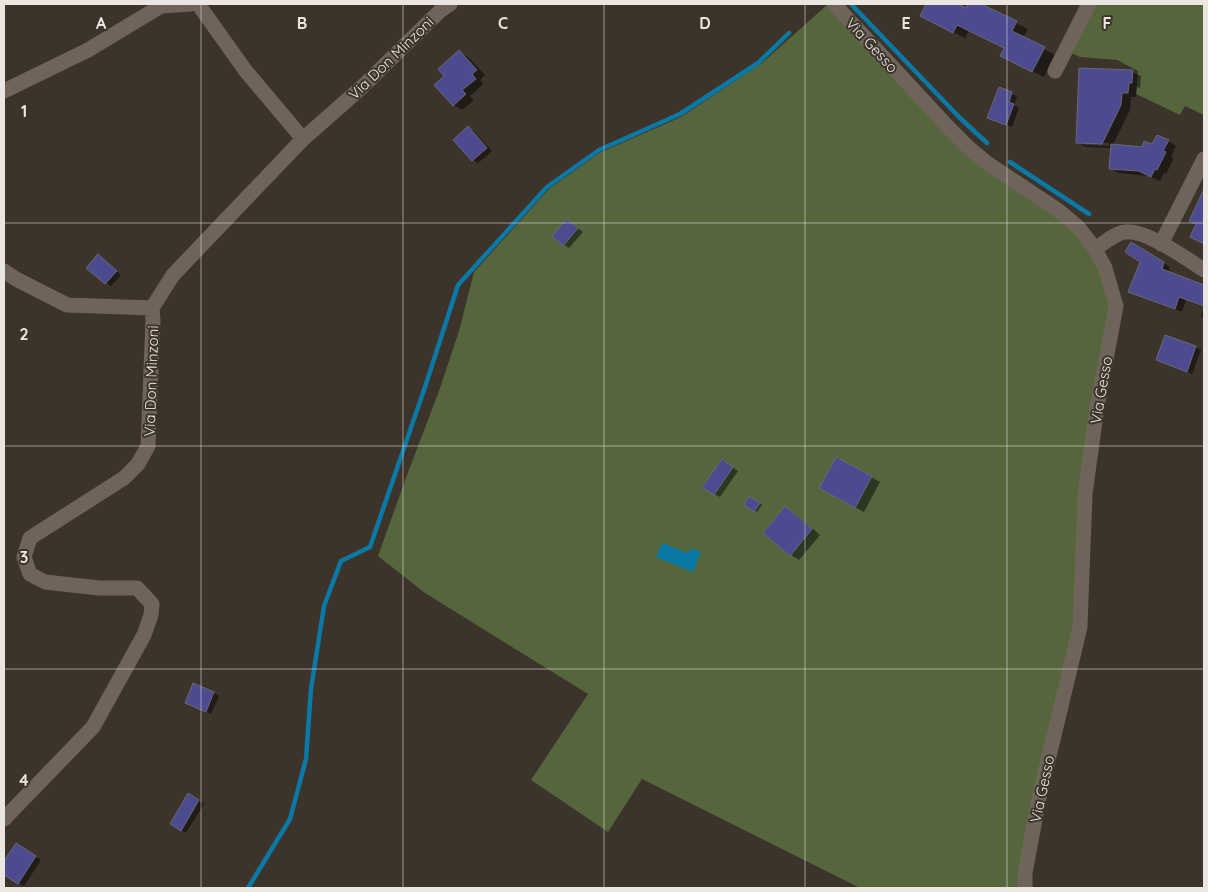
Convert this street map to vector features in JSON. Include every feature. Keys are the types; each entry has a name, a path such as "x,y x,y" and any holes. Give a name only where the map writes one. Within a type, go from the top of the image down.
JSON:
{"street":[{"path":"4,91 88,50 161,6 190,4"},
{"path":"198,4 244,70 303,139"},
{"name":"Via Don Minzoni","path":"4,819 93,727 144,635 151,615 152,604 137,588 98,588 45,582 30,574 24,557 30,538 124,478 138,464 148,446 152,308 173,275 303,139 362,87 441,10 450,4"},
{"name":"Via Gesso","path":"834,4 946,126 969,148 987,163 1059,211 1079,228 1095,249 1104,268 1116,306 1097,407 1085,494 1080,628 1039,798 1024,888"},
{"path":"1055,71 1089,4"},
{"path":"1161,244 1204,160"},
{"path":"1095,249 1123,232 1132,232 1161,244 1204,270"},
{"path":"4,271 16,280 68,305 152,308"}],"green space":[{"path":"828,4 954,133 1074,214 1103,261 1111,317 1090,462 1078,656 1022,888 860,888 642,779 608,832 531,780 588,694 425,593 378,556 439,391 459,331 474,272 549,189 599,153 681,117 762,63"},
{"path":"1096,4 1204,4 1204,115 1185,106 1180,115 1136,94 1138,71 1117,60 1080,57 1071,53"}],"water":[{"path":"662,543 688,553 691,548 701,552 693,572 656,557"}],"building":[{"path":"926,4 958,4 966,8 968,4 981,4 1017,21 1012,31 1045,47 1032,72 1000,56 1004,48 957,25 953,33 920,16"},
{"path":"459,50 477,70 472,74 476,79 462,90 466,94 453,106 434,85 444,76 438,69"},
{"path":"1079,68 1133,70 1132,83 1129,83 1128,93 1122,93 1121,105 1102,144 1076,143"},
{"path":"999,87 1012,92 1009,102 1014,104 1006,125 987,118"},
{"path":"468,126 487,148 472,161 453,140"},
{"path":"1157,135 1169,140 1163,151 1166,152 1157,170 1155,169 1151,177 1139,171 1109,169 1111,144 1142,147 1144,141 1152,144"},
{"path":"1204,189 1204,244 1190,237 1196,224 1189,221"},
{"path":"567,219 578,228 563,246 552,236"},
{"path":"1131,242 1164,262 1162,269 1204,285 1204,306 1179,297 1175,309 1128,292 1140,262 1125,252"},
{"path":"98,254 117,271 105,284 86,268"},
{"path":"1165,335 1196,346 1187,372 1156,360"},
{"path":"836,457 872,476 855,508 819,488"},
{"path":"722,459 733,467 714,495 702,487"},
{"path":"749,496 760,503 754,512 744,505"},
{"path":"785,506 812,529 790,556 763,533"},
{"path":"193,683 214,692 206,712 185,703"},
{"path":"188,793 199,800 181,831 170,824"},
{"path":"16,843 36,856 18,884 4,875 4,861"}],"waterway":[{"path":"851,4 959,117 987,143"},
{"path":"248,888 290,819 306,759 311,689 324,606 341,561 370,547 458,285 547,187 599,150 680,114 758,63 789,33"},
{"path":"1010,162 1089,214"}]}
